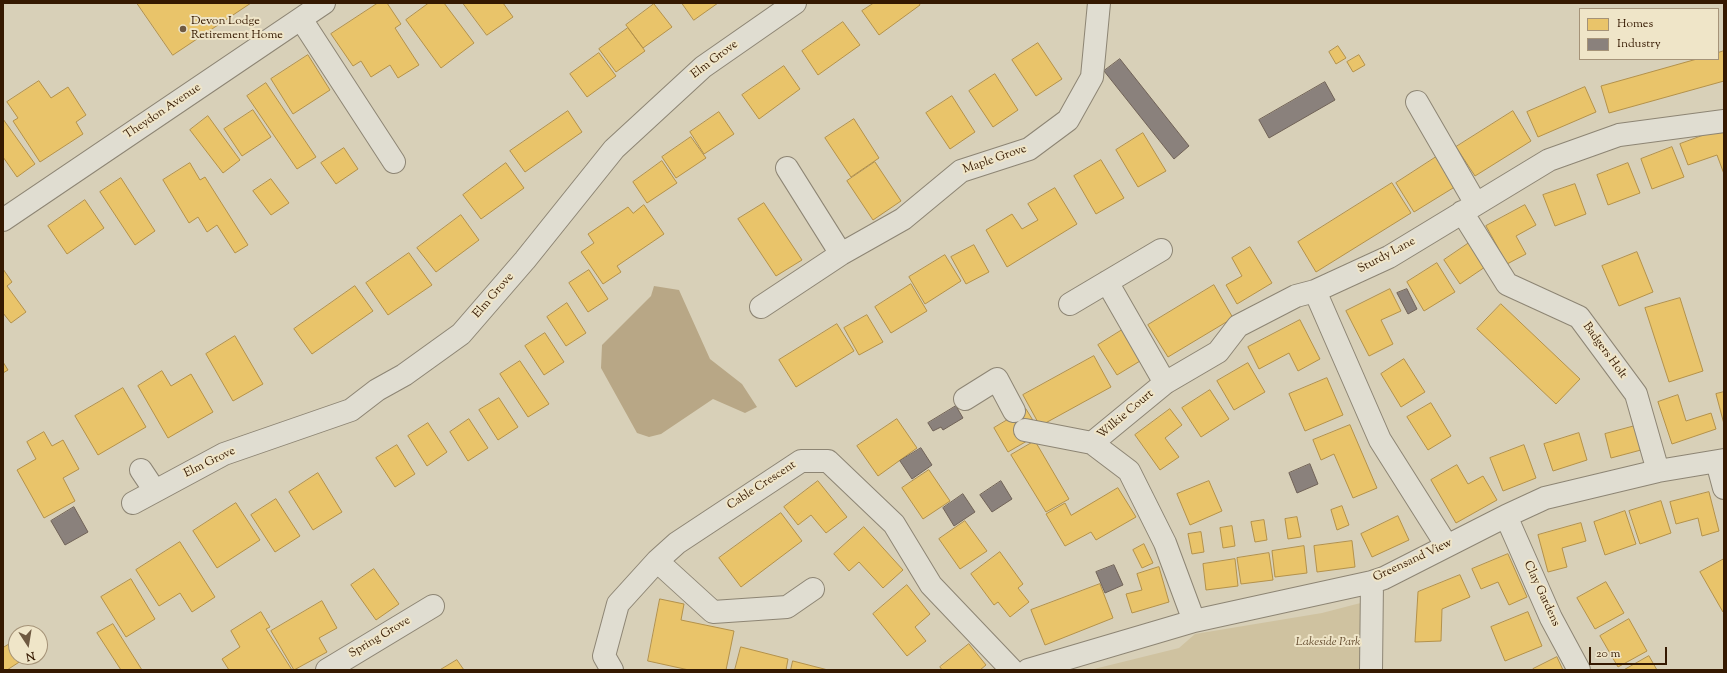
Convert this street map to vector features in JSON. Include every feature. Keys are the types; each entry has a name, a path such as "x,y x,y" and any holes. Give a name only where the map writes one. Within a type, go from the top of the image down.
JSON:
{"street":[{"name":"Elm Grove","path":"133,503 224,454 351,410 377,390 404,375 461,334 525,260 614,149 703,67 795,3"},
{"name":"Maple Grove","path":"761,307 841,254 903,219 961,170 1029,149 1068,120 1092,77 1099,3"},
{"path":"308,10 394,162"},
{"name":"Theydon Avenue","path":"3,220 308,10"},
{"name":"Badgers Holt","path":"1417,102 1507,284 1579,317 1636,394 1658,471"},
{"name":"Sturdy Lane","path":"1315,291 1389,257 1548,160 1619,135 1724,121"},
{"path":"787,168 841,254"},
{"path":"1070,304 1161,250"},
{"path":"1107,282 1165,383"},
{"path":"1315,291 1380,440 1447,546"},
{"name":"Wilkie Court","path":"1194,621 1165,543 1129,471 1092,443 1165,383 1218,352 1238,326 1296,296 1315,291"},
{"path":"965,399 997,379 1014,410"},
{"path":"1024,430 1092,443"},
{"name":"Cable Crescent","path":"612,670 604,656 618,604 657,561 677,543 801,461 828,461 894,524 931,585 1012,670"},
{"path":"1720,461 1724,488"},
{"name":"Greensand View","path":"1028,670 1194,621 1372,582 1384,578 1506,516 1545,498 1658,471 1720,461"},
{"path":"141,470 155,491"},
{"name":"Clay Gardens","path":"1506,516 1551,618 1579,670"},
{"path":"657,561 713,612 787,607 813,589"},
{"path":"1371,670 1372,582"},
{"name":"Spring Grove","path":"327,670 433,606"}],"green space":[{"name":"Lakeside Park","path":"1376,599 1374,670 1090,670 1179,648 1195,634 1322,613"}],"shaded area":[{"path":"654,286 679,290 710,359 742,384 757,407 745,413 713,399 661,434 649,437 637,433 601,368 602,345 651,296"}],"building: Homes":[{"name":"Devon Lodge Retirement Home","path":"137,3 251,3 173,55"},
{"path":"378,3 387,3 401,24 395,28 419,65 398,78 390,65 371,77 361,61 353,66 331,34"},
{"path":"429,3 444,3 474,43 441,68 406,20"},
{"path":"463,3 503,3 513,17 487,35"},
{"path":"682,3 718,3 694,20"},
{"path":"874,3 919,3 920,5 879,35 862,11"},
{"path":"654,4 672,27 643,48 626,25"},
{"path":"843,22 860,45 818,75 802,51"},
{"path":"628,28 645,51 616,72 599,49"},
{"path":"1038,43 1062,79 1036,96 1012,60"},
{"path":"1338,46 1346,58 1336,64 1329,52"},
{"path":"1724,51 1724,81 1609,113 1601,86 1693,60 1719,60 1719,53"},
{"path":"599,53 616,76 587,97 570,74"},
{"path":"308,55 330,90 293,114 271,79"},
{"path":"1359,55 1365,65 1353,72 1347,62"},
{"path":"784,66 800,89 759,119 742,95"},
{"path":"995,74 1018,110 993,127 969,91"},
{"path":"39,81 51,98 68,87 86,115 76,122 83,134 40,162 13,121 18,118 7,102"},
{"path":"266,83 316,157 297,169 247,96"},
{"path":"1585,87 1596,112 1538,137 1527,112"},
{"path":"952,96 975,132 950,149 926,113"},
{"path":"253,110 271,137 242,156 224,129"},
{"path":"568,111 582,132 525,172 510,151"},
{"path":"1513,111 1531,141 1475,176 1456,147"},
{"path":"719,112 734,134 704,154 690,132"},
{"path":"208,116 240,160 223,173 190,130"},
{"path":"3,119 35,164 17,177 3,157"},
{"path":"854,119 879,158 851,177 825,138"},
{"path":"1724,128 1724,174 1717,155 1688,165 1680,144"},
{"path":"1143,133 1166,171 1138,187 1116,150"},
{"path":"691,137 706,158 676,178 662,157"},
{"path":"1672,147 1684,177 1652,189 1641,159"},
{"path":"344,148 358,169 336,184 321,163"},
{"path":"1447,150 1466,180 1414,212 1396,183"},
{"path":"1101,160 1124,198 1096,214 1074,176"},
{"path":"662,161 677,183 647,203 633,182"},
{"path":"875,162 901,201 873,220 847,181"},
{"path":"190,163 200,180 205,177 248,245 235,253 217,225 207,232 198,217 189,223 163,180"},
{"path":"506,163 524,188 481,219 463,195"},
{"path":"1628,163 1640,193 1608,205 1597,175"},
{"path":"121,178 155,231 135,245 100,192"},
{"path":"271,179 289,203 271,215 253,191"},
{"path":"1392,183 1411,213 1316,272 1298,242"},
{"path":"1575,184 1586,214 1555,226 1543,195"},
{"path":"1055,188 1077,224 1007,267 986,230 1012,214 1022,229 1038,220 1028,204"},
{"path":"85,200 104,228 67,254 48,226"},
{"path":"764,203 802,260 776,276 738,219"},
{"path":"644,205 664,234 617,266 621,272 603,284 581,252 594,243 588,234 628,207 633,213"},
{"path":"1525,205 1536,225 1516,236 1526,254 1507,264 1486,226"},
{"path":"461,215 479,240 436,272 417,248"},
{"path":"1469,243 1485,267 1460,284 1444,260"},
{"path":"974,245 989,272 966,284 951,257"},
{"path":"1250,247 1272,283 1237,304 1226,285 1242,276 1232,258"},
{"path":"1637,252 1653,292 1619,306 1602,266"},
{"path":"409,253 432,285 388,315 366,283"},
{"path":"945,255 961,281 925,304 909,277"},
{"path":"1437,263 1455,292 1424,311 1407,282"},
{"path":"3,269 12,282 7,286 26,312 11,323 3,313"},
{"path":"589,270 608,299 588,312 569,283"},
{"path":"911,284 927,311 891,333 875,307"},
{"path":"1214,285 1233,318 1168,357 1148,325"},
{"path":"355,286 373,311 312,354 294,329"},
{"path":"1390,289 1401,311 1381,320 1393,344 1369,356 1346,311"},
{"path":"1680,298 1703,371 1669,382 1645,308"},
{"path":"567,303 586,333 566,346 547,317"},
{"path":"1501,304 1580,379 1556,404 1477,329"},
{"path":"867,315 883,342 859,355 844,328"},
{"path":"1300,320 1320,359 1298,371 1289,353 1259,369 1248,347"},
{"path":"837,324 854,351 796,387 779,360"},
{"path":"1127,327 1145,358 1117,375 1098,345"},
{"path":"545,333 564,362 544,375 525,346"},
{"path":"235,336 263,384 233,401 206,354"},
{"path":"1094,356 1111,387 1040,426 1023,395"},
{"path":"1404,359 1425,392 1401,407 1381,374"},
{"path":"520,361 549,404 528,417 500,374"},
{"path":"3,362 8,370 3,373"},
{"path":"1248,363 1265,392 1234,410 1217,381"},
{"path":"162,371 171,386 191,374 213,412 168,438 138,386"},
{"path":"1327,378 1343,415 1305,431 1289,394"},
{"path":"123,388 146,427 98,455 75,416"},
{"path":"1210,390 1229,419 1201,437 1182,408"},
{"path":"1724,392 1724,424 1716,394"},
{"path":"1678,395 1686,421 1711,413 1716,429 1672,444 1658,402"},
{"path":"499,398 518,427 498,440 479,410"},
{"path":"1431,403 1451,436 1428,450 1407,417"},
{"path":"1026,409 1037,427 1027,441 1008,452 994,428"},
{"path":"1170,409 1182,425 1165,438 1179,457 1160,470 1135,435"},
{"path":"469,419 488,448 468,461 450,432"},
{"path":"897,419 917,448 878,476 857,446"},
{"path":"428,423 447,452 427,466 408,436"},
{"path":"1350,425 1377,488 1353,498 1334,454 1321,460 1313,440"},
{"path":"1635,426 1641,450 1611,458 1605,434"},
{"path":"44,432 52,446 63,440 79,469 63,478 75,501 44,518 17,470 36,459 27,442"},
{"path":"1579,433 1587,460 1553,471 1544,444"},
{"path":"1035,441 1069,499 1046,512 1011,455"},
{"path":"397,445 415,474 395,487 376,458"},
{"path":"1524,445 1536,478 1503,491 1490,458"},
{"path":"1457,465 1468,484 1483,476 1497,500 1456,523 1431,480"},
{"path":"929,470 950,501 923,519 902,488"},
{"path":"318,473 342,512 313,530 289,492"},
{"path":"818,481 847,517 826,533 811,515 798,525 784,507"},
{"path":"1209,481 1222,511 1190,525 1177,494"},
{"path":"1118,488 1136,517 1096,540 1091,532 1065,546 1046,514 1065,503 1071,515"},
{"path":"1709,492 1719,531 1702,536 1698,518 1676,524 1670,502"},
{"path":"276,499 300,536 275,552 251,515"},
{"path":"1661,501 1671,533 1640,544 1629,511"},
{"path":"236,503 260,540 217,568 193,531"},
{"path":"1342,506 1349,525 1337,530 1331,510"},
{"path":"1625,511 1636,544 1605,555 1594,522"},
{"path":"781,513 802,541 741,587 719,558"},
{"path":"1398,516 1409,540 1372,557 1361,534"},
{"path":"1297,517 1301,537 1288,539 1285,519"},
{"path":"1264,520 1267,540 1255,542 1251,522"},
{"path":"965,521 987,551 960,569 939,539"},
{"path":"1581,523 1586,541 1562,548 1567,567 1548,572 1538,535"},
{"path":"1232,526 1235,546 1223,548 1220,528"},
{"path":"864,527 903,570 883,588 859,562 849,571 834,554"},
{"path":"1201,532 1204,552 1192,554 1188,534"},
{"path":"1352,541 1355,567 1317,572 1314,546"},
{"path":"180,542 215,597 192,612 180,593 159,606 136,570"},
{"path":"1144,544 1153,563 1142,568 1133,550"},
{"path":"1304,546 1307,573 1275,577 1272,551"},
{"path":"1000,552 1023,584 1018,588 1029,602 1010,617 998,602 994,605 971,574"},
{"path":"1269,553 1273,580 1241,584 1237,558"},
{"path":"1508,554 1527,597 1509,605 1498,582 1481,589 1472,569"},
{"path":"1235,559 1238,586 1206,590 1203,564"},
{"path":"1724,559 1724,612 1723,612 1700,572"},
{"path":"1159,567 1169,602 1132,613 1126,594 1142,590 1137,574"},
{"path":"374,569 399,604 376,620 351,585"},
{"path":"1460,575 1470,597 1442,609 1441,641 1415,642 1418,592"},
{"path":"131,579 155,619 126,637 101,597"},
{"path":"1606,582 1624,613 1595,629 1577,598"},
{"path":"1100,584 1113,618 1045,645 1031,610"},
{"path":"907,585 930,614 915,627 926,641 907,656 873,614"},
{"path":"660,599 684,604 681,620 734,631 726,670 689,670 648,661"},
{"path":"322,601 337,628 319,638 327,652 294,670 271,631"},
{"path":"261,612 270,627 266,629 292,670 229,670 222,659 240,647 231,631"},
{"path":"1528,612 1542,646 1505,661 1491,627"},
{"path":"1629,619 1647,651 1618,667 1600,636"},
{"path":"113,624 142,670 121,670 97,633"},
{"path":"969,644 986,665 980,670 942,670 940,667"},
{"path":"8,645 8,665 15,665 7,670 3,670 3,648"},
{"path":"741,647 788,659 786,670 735,670"},
{"path":"1649,656 1657,670 1624,670"},
{"path":"1557,657 1563,670 1533,670 1533,669"},
{"path":"457,660 464,670 440,670"},
{"path":"793,661 828,670 791,670"}],"building: Industry":[{"path":"1120,59 1189,146 1174,159 1104,71"},
{"path":"1325,82 1335,100 1269,138 1259,120"},
{"path":"1407,289 1417,309 1408,314 1397,293"},
{"path":"956,406 963,418 943,430 941,427 933,431 928,423"},
{"path":"921,448 932,465 912,479 900,461"},
{"path":"1310,464 1318,484 1297,493 1289,473"},
{"path":"1001,481 1012,499 992,512 980,495"},
{"path":"963,494 975,512 954,526 943,508"},
{"path":"74,507 88,532 65,545 51,521"},
{"path":"1114,565 1123,585 1105,593 1096,572"}],"place":[{"name":"Devon Lodge Retirement Home","path":"183,29"}]}
